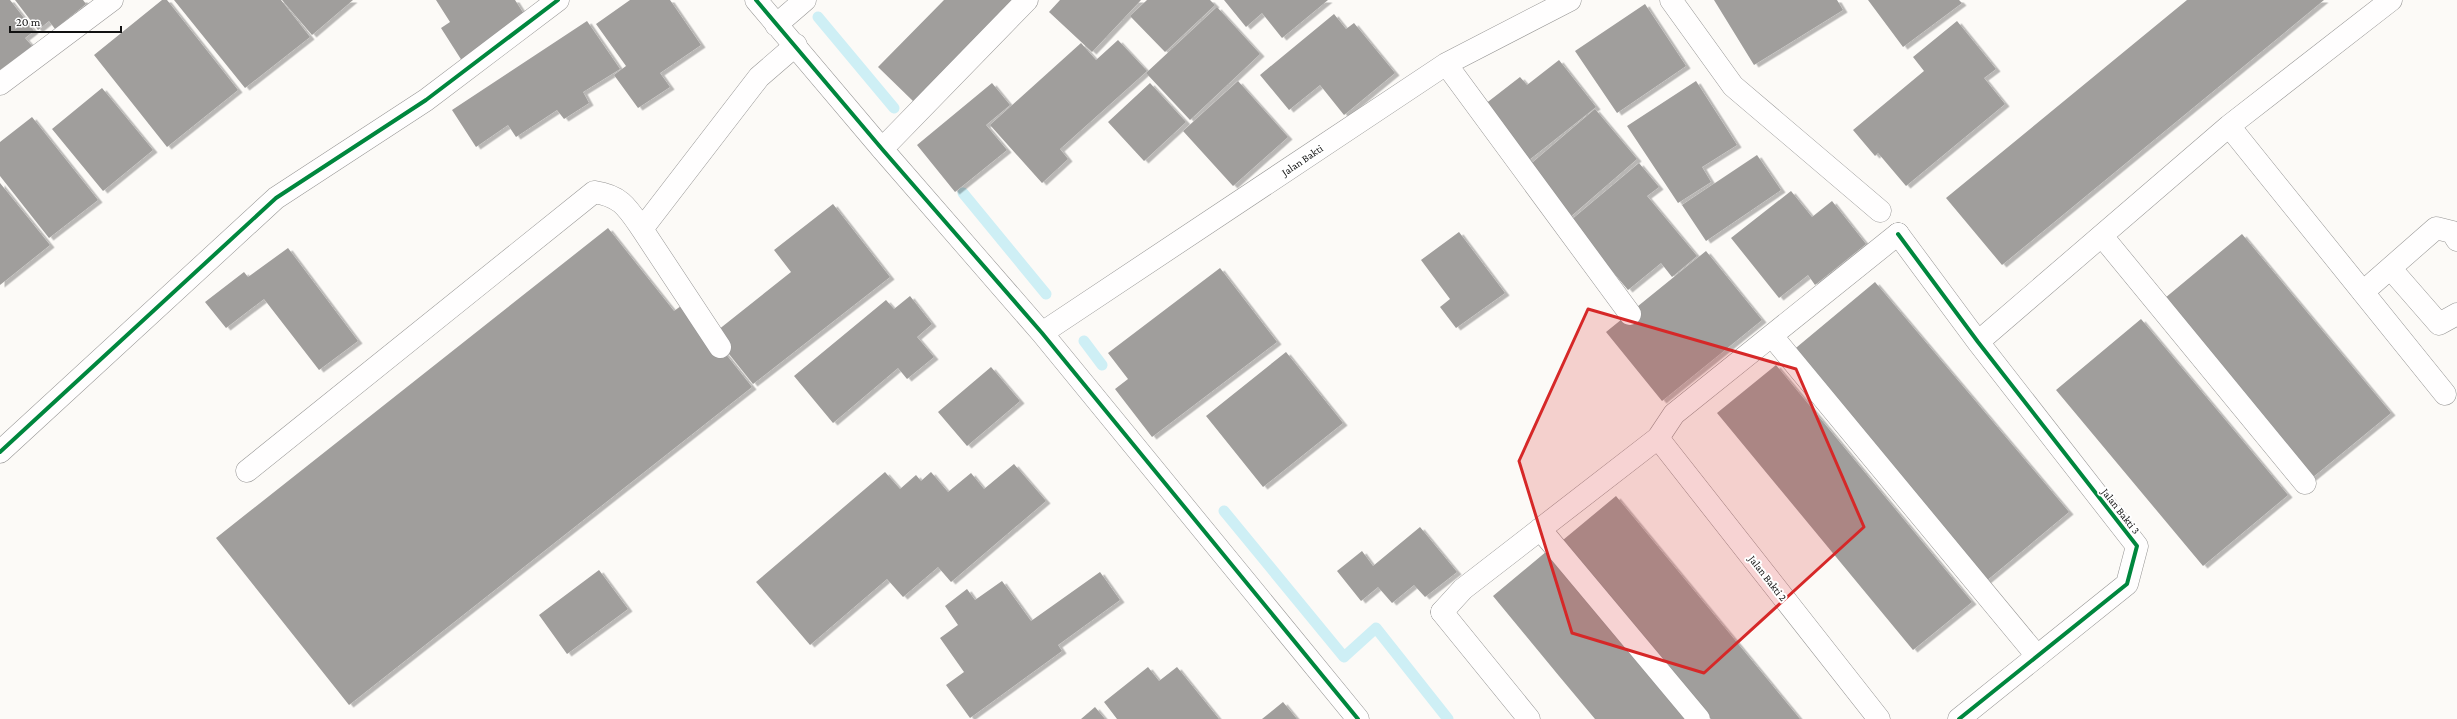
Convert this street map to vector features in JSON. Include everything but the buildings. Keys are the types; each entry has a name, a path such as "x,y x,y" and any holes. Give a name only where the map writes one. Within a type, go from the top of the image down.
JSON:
{"street":[{"path":"0,84 112,0"},
{"path":"0,452 276,198 426,100 558,0"},
{"path":"756,0 776,25 796,45 882,149 1042,333 1358,719"},
{"path":"776,25 805,0"},
{"path":"882,149 1027,0"},
{"name":"Jalan Bakti","path":"1042,333 1446,64 1570,0"},
{"path":"1671,0 1733,86 1880,210"},
{"path":"1529,719 1442,612 1463,589 1658,438 1674,414 1898,234 1978,342 2229,126 2391,0"},
{"path":"642,229 759,77 796,45"},
{"path":"1446,64 1630,314"},
{"path":"2229,126 2445,394"},
{"path":"247,471 594,192 609,194 623,202 720,347"},
{"path":"2363,292 2436,228 2455,233"},
{"path":"2102,236 2305,483"},
{"path":"2391,269 2439,324 2457,314"},
{"path":"1772,336 2038,656"},
{"name":"Jalan Bakti 3","path":"1959,719 2127,584 2137,546 1978,342"},
{"name":"Jalan Bakti 2","path":"1658,438 1879,719"},
{"path":"1540,529 1699,719"}],"highlighted area":[{"path":"1588,309 1796,369 1864,527 1704,673 1572,633 1519,461"}],"waterway":[{"path":"818,17 894,108"},
{"path":"963,193 1046,294"},
{"path":"1084,341 1102,365"},
{"path":"1224,511 1344,657 1376,628 1448,719"}],"cycle path":[{"path":"0,452 276,198 426,100 558,0"},
{"path":"756,0 882,149 1042,333 1358,719"},
{"path":"1898,234 1978,342 2137,546 2127,584 1959,719"}]}
